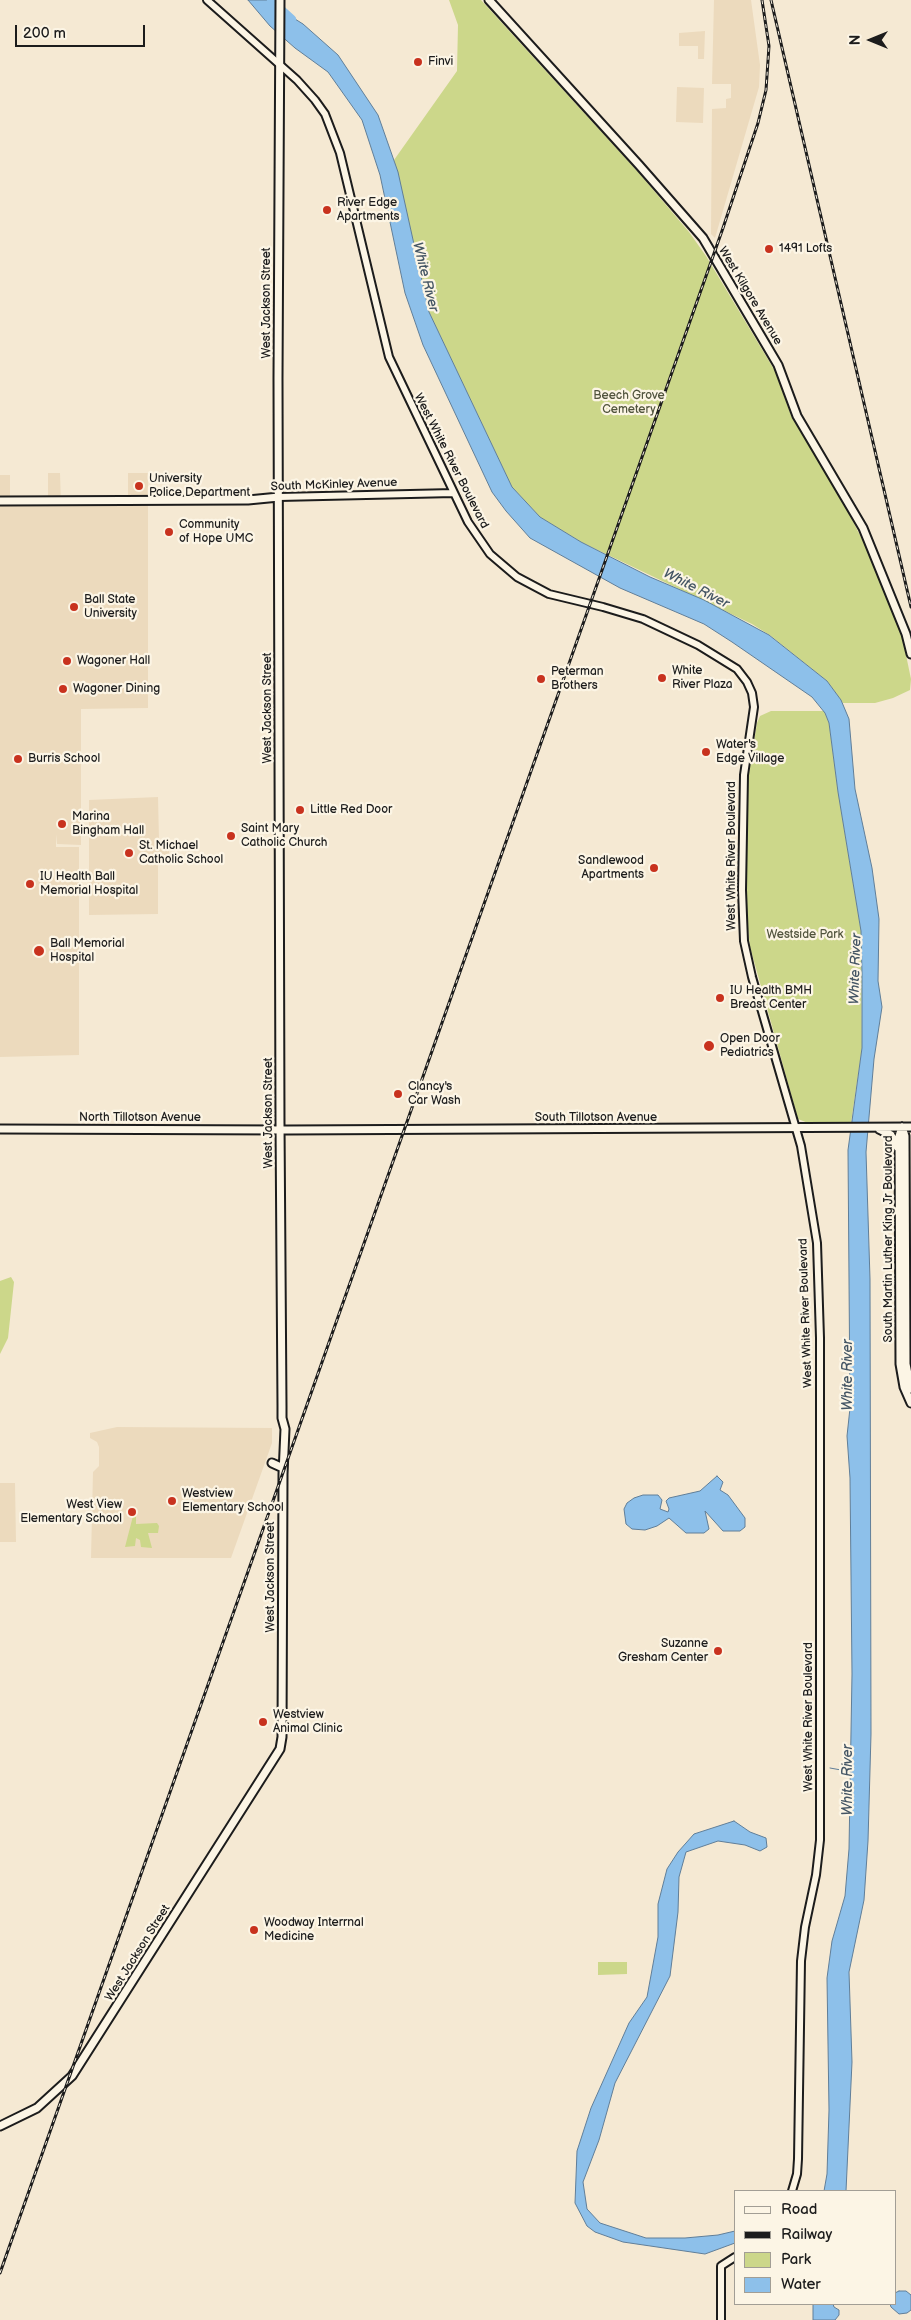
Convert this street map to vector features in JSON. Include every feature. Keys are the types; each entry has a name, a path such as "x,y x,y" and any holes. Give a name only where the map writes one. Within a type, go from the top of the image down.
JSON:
{"main road":[{"name":"West Jackson Street","path":"0,2126 37,2108 72,2076 280,1749 282,1737 283,1468 285,1429 282,1418 280,1130 278,497 280,0"},
{"name":"West Kilgore Avenue","path":"490,0 640,165 703,238 778,365 797,416 863,528 906,634 911,654"},
{"name":"South McKinley Avenue","path":"0,501 214,500 278,497"},
{"name":"South Martin Luther King Jr Boulevard","path":"902,1127 899,1136 900,1364 904,1387 911,1403"},
{"name":"South Martin Luther King Jr Boulevard","path":"902,1127 905,1136 906,1364 911,1389"},
{"path":"884,1129 911,1127"},
{"name":"North Tillotson Avenue","path":"0,1129 280,1130"},
{"name":"South Tillotson Avenue","path":"280,1130 884,1129"},
{"path":"884,1129 894,1138 900,1156"},
{"path":"272,1463 283,1468"}],"street":[{"name":"West White River Boulevard","path":"207,0 279,63 315,100 334,135 387,352 394,371 454,493 478,538 490,554 517,577 549,594 603,607 665,628 734,667 747,682 752,693 754,707 744,775 742,890 744,941 752,977 796,1128 809,1187 818,1274 820,1338 820,1840 816,1876 805,1927 799,1984 798,2159 792,2190"},
{"name":"South McKinley Avenue","path":"278,497 454,493"},
{"path":"722,2320 721,2266 734,2258"}],"shaded area":[{"path":"714,0 751,0 760,65 759,87 715,238 711,234 712,109 726,108 726,99 731,98 731,84 712,84"},
{"path":"705,31 704,59 698,59 698,46 679,46 679,33"},
{"path":"677,87 704,88 703,123 676,122"},
{"name":"Ball State University","path":"48,473 60,473 61,505 128,505 128,473 148,473 148,708 81,709 81,845 57,844 56,834 56,847 79,847 79,1055 0,1057 0,475 10,475 10,506 48,505"},
{"name":"St. Michael Catholic School","path":"158,797 159,840 169,849 169,856 158,858 158,914 89,915 89,800"},
{"name":"Westview Elementary School","path":"117,1427 272,1428 272,1443 231,1558 91,1558 93,1472 99,1466 99,1447 97,1442 90,1438 90,1433"},
{"path":"0,1483 15,1483 16,1542 0,1542"}],"green space":[{"name":"Beech Grove Cemetery","path":"449,0 481,0 638,172 689,232 706,256 775,371 792,418 834,485 864,543 902,636 911,679 910,690 893,698 875,703 843,703 827,681 771,636 752,624 581,542 540,517 512,487 429,312 394,160 457,71 458,25"},
{"name":"Westside Park","path":"771,711 824,711 829,723 838,792 861,931 862,1048 851,1123 808,1123 798,1119 750,947 746,910 748,779 757,723 760,716"},
{"path":"11,1277 14,1282 8,1338 0,1354 0,1281"},
{"path":"133,1516 136,1516 136,1524 157,1523 159,1526 158,1533 148,1533 152,1548 141,1547 140,1540 136,1538 135,1546 125,1547"},
{"path":"598,1962 627,1962 627,1974 598,1975"}],"water":[{"path":"248,0 269,0 271,4 303,24 338,55 378,115 398,172 429,312 512,487 540,517 581,542 650,577 704,600 769,635 827,681 841,700 849,719 855,789 872,868 879,919 878,981 882,1007 874,1059 866,1152 870,1279 871,1734 868,1841 864,1900 849,1972 852,2062 846,2190 824,2190 827,2174 829,2110 827,1978 832,1941 845,1896 849,1849 852,1674 850,1478 847,1436 850,1408 848,1150 862,1048 862,974 861,931 838,792 829,723 825,713 812,697 732,642 704,624 620,588 530,538 506,511 492,492 423,345 405,293 380,175 362,120 328,72 295,48 270,26"},
{"path":"717,1476 723,1482 720,1490 728,1495 745,1518 745,1527 740,1531 723,1531 705,1511 709,1529 704,1533 686,1533 669,1518 657,1526 645,1530 632,1529 626,1524 624,1509 627,1503 634,1498 643,1495 658,1495 662,1500 660,1509 668,1512 669,1509 666,1501 669,1498 700,1491"},
{"path":"734,1821 750,1832 766,1838 767,1847 760,1851 745,1845 718,1841 686,1852 679,1877 678,1912 670,1976 615,2083 599,2140 583,2182 587,2209 600,2223 646,2238 685,2238 718,2235 734,2231 734,2243 705,2254 623,2242 595,2232 587,2226 575,2203 577,2151 591,2108 629,2023 647,1997 658,1937 658,1904 667,1869 678,1852 694,1834"},
{"path":"906,2291 911,2295 911,2310 907,2313 899,2314 891,2307 890,2305 896,2305 896,2292"},
{"path":"813,2305 833,2305 839,2310 839,2315 835,2320 813,2320"}],"waterway":[{"name":"White River","path":"271,0 292,19"},
{"path":"830,1768 852,1772"}],"railway":[{"path":"0,2273 723,228 758,123 766,90 769,46 762,0"},
{"path":"771,0 911,607"}],"place":[{"name":"Finvi","path":"418,62"},
{"name":"River Edge Apartments","path":"327,210"},
{"name":"1491 Lofts","path":"769,249"},
{"name":"University Police Department","path":"139,486"},
{"name":"Community of Hope UMC","path":"169,532"},
{"name":"Ball State University","path":"74,607"},
{"name":"Wagoner Hall","path":"67,661"},
{"name":"White River Plaza","path":"662,678"},
{"name":"Peterman Brothers","path":"541,679"},
{"name":"Wagoner Dining","path":"63,689"},
{"name":"Water's Edge Village","path":"706,752"},
{"name":"Burris School","path":"18,759"},
{"name":"Little Red Door","path":"300,810"},
{"name":"Marina Bingham Hall","path":"62,824"},
{"name":"Saint Mary Catholic Church","path":"231,836"},
{"name":"St. Michael Catholic School","path":"129,853"},
{"name":"Sandlewood Apartments","path":"654,868"},
{"name":"IU Health Ball Memorial Hospital","path":"30,884"},
{"name":"Ball Memorial Hospital","path":"39,951"},
{"name":"IU Health BMH Breast Center","path":"720,998"},
{"name":"Open Door Pediatrics","path":"709,1046"},
{"name":"Clancy's Car Wash","path":"398,1094"},
{"name":"Westview Elementary School","path":"172,1501"},
{"name":"West View Elementary School","path":"132,1512"},
{"name":"Suzanne Gresham Center","path":"718,1651"},
{"name":"Westview Animal Clinic","path":"263,1722"},
{"name":"Woodway Interrnal Medicine","path":"254,1930"}]}
